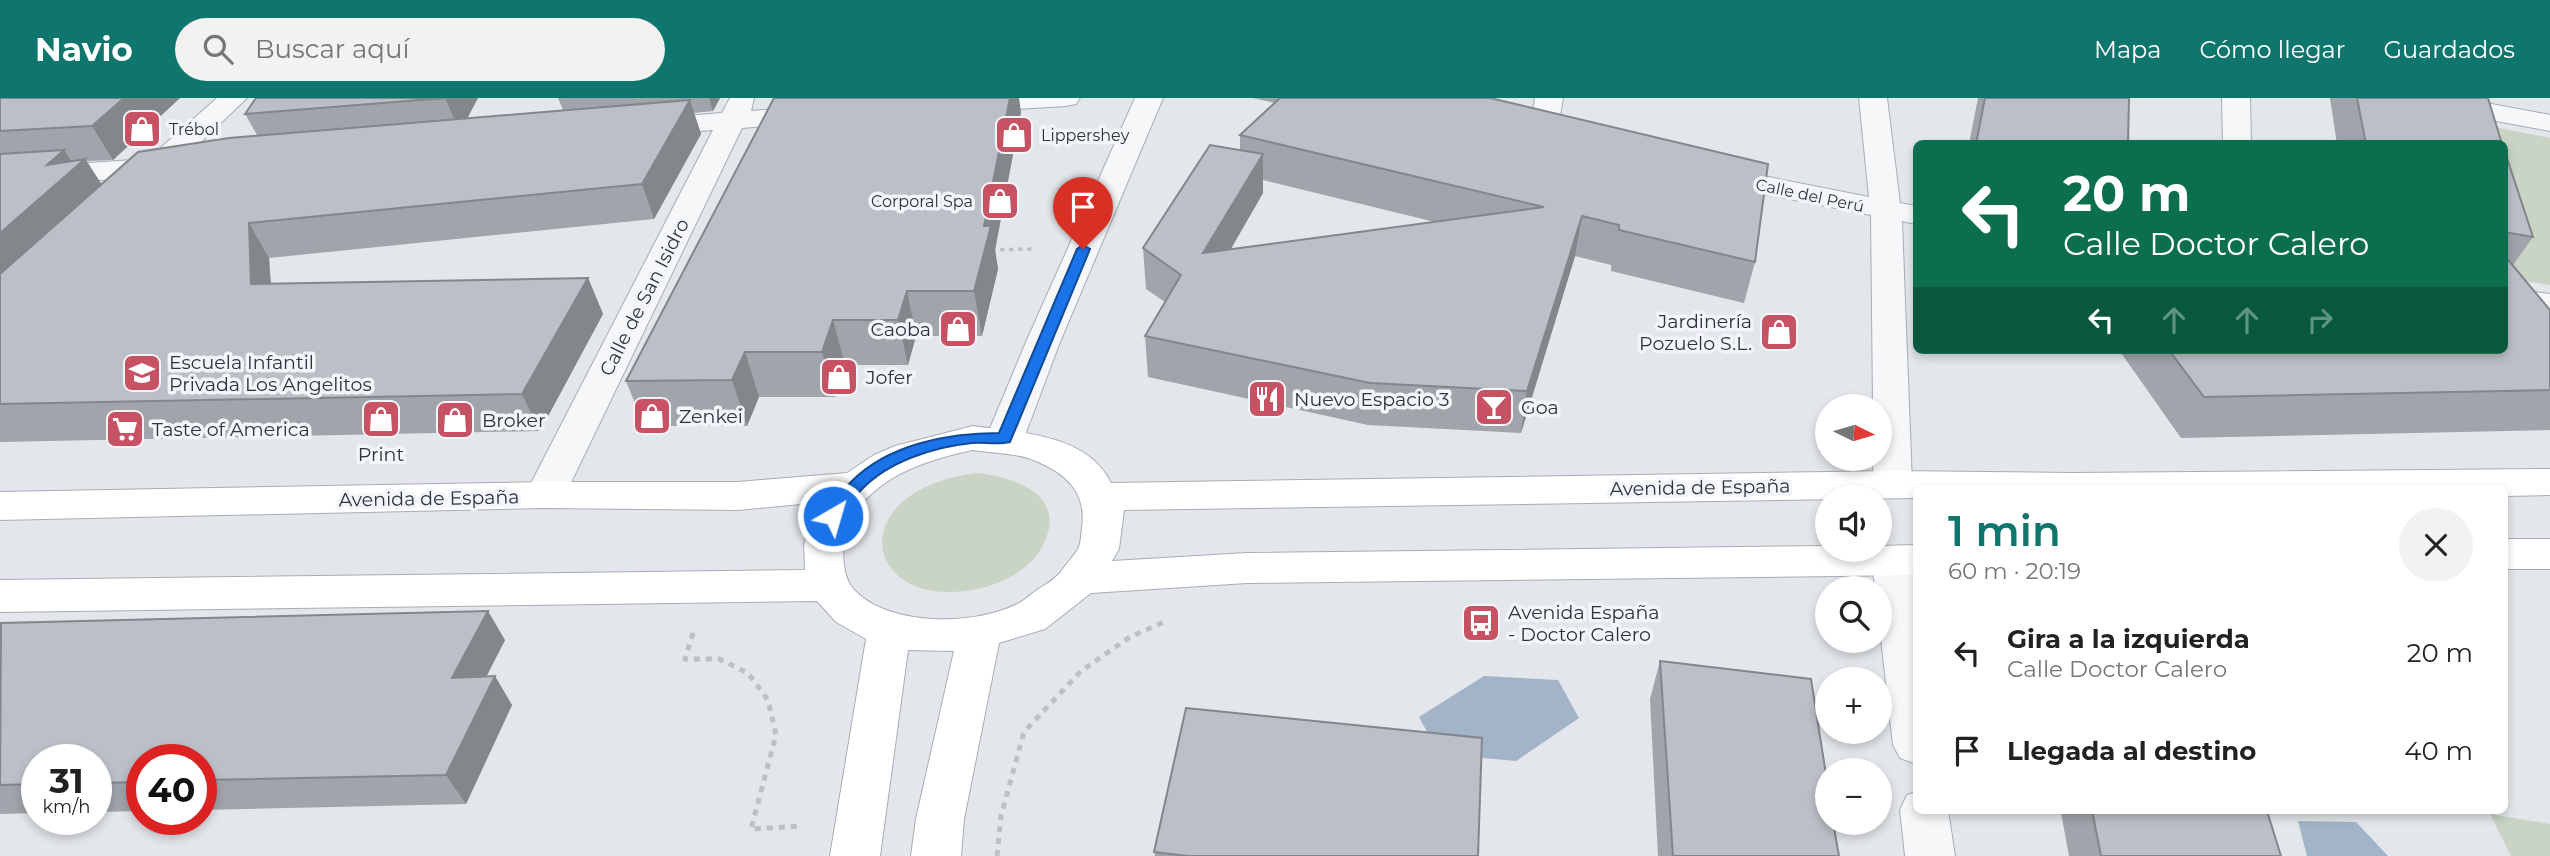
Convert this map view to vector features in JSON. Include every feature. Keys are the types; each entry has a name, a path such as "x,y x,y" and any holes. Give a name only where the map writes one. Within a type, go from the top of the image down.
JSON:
{"street":[{"path":"127,195 233,98"},
{"path":"942,106 1066,98"},
{"path":"1004,438 1149,98"},
{"path":"1542,140 1549,98"},
{"path":"1873,98 1901,212 1893,484"},
{"path":"2235,98 2237,140"},
{"path":"2415,98 2550,123"},
{"path":"624,129 738,109 844,113"},
{"name":"Calle de San Isidro","path":"545,495 738,109"},
{"path":"0,178 201,164"},
{"name":"Calle del Perú","path":"1688,170 1901,212"},
{"path":"2508,299 2550,304"},
{"path":"974,438 1004,438 1055,452 1075,464 1090,479 1101,497 1105,516 1104,537 1097,558 1084,578 1064,597 1039,613 979,635 932,638 889,631 863,619 842,603 829,585 822,550 833,516 857,485 882,466 941,443 974,438"},
{"name":"Avenida de España","path":"2192,485 2550,482"},
{"name":"Avenida de España","path":"1101,497 1893,484 1982,485"},
{"name":"Avenida de España","path":"0,506 545,495 738,496 857,485"},
{"path":"2508,554 2550,554"},
{"path":"1084,578 1247,568 1904,560 1913,699"},
{"path":"0,596 829,585"},
{"path":"858,839 889,631"},
{"path":"936,856 940,819 979,635"},
{"path":"1925,814 1930,856"}],"path":[{"path":"986,250 1083,249"},
{"path":"709,586 685,659 719,659 748,673 768,701 776,735 751,829 858,839"}],"green space":[{"path":"2469,122 2550,138 2550,285 2518,280 2508,249 2508,140 2474,140"},
{"path":"978,473 1009,480 1036,493 1049,515 1049,530 1042,547 1031,562 1016,574 982,588 941,592 911,584 891,568 883,547 886,524 903,502 933,484"},
{"path":"2490,814 2550,824 2550,856 2511,856"}],"water":[{"path":"1484,676 1558,680 1579,718 1516,761 1439,754 1419,717"},
{"path":"2298,821 2356,822 2388,856 2307,856"}],"building":[{"path":"0,98 124,98 92,126 0,131"},
{"path":"256,98 445,98 245,114"},
{"path":"774,98 1010,98 984,226 991,226 974,291 907,291 898,320 833,320 822,352 745,352 732,380 626,381"},
{"path":"1280,98 1490,98 1768,164 1755,262 1619,230 1619,225 1582,216 1527,391 1370,383 1145,336 1181,275 1143,248 1210,145 1263,154 1203,253 1544,207 1240,135"},
{"path":"1985,98 2129,98 2128,140 1977,140"},
{"path":"2357,98 2488,98 2501,140 2365,140"},
{"path":"690,100 642,184 249,223 251,284 588,278 522,394 0,404 0,274 138,152 229,138"},
{"path":"64,150 47,165 85,159 0,233 0,154"},
{"path":"2508,161 2533,237 2508,233"},
{"path":"2508,260 2550,310 2550,390 2204,397 2172,354 2508,354"},
{"path":"488,611 452,678 495,676 446,775 217,780 217,744 126,744 126,782 112,783 112,744 21,744 21,784 0,785 1,623"},
{"path":"1660,661 1811,679 1815,704 1815,744 1821,744 1823,758 1815,758 1815,835 1835,835 1839,856 1673,856"},
{"path":"1186,708 1482,738 1478,856 1188,856 1154,852"},
{"path":"2093,814 2268,814 2281,856 2101,856"}],"place":[{"name":"Trébol","path":"142,129"},
{"name":"Lippershey","path":"1014,135"},
{"name":"Corporal Spa","path":"1000,201"},
{"name":"Caoba","path":"958,329"},
{"name":"Jardinería Pozuelo S.L.","path":"1779,332"},
{"name":"Escuela Infantil Privada Los Angelitos","path":"142,373"},
{"name":"Jofer","path":"839,377"},
{"name":"Nuevo Espacio 3","path":"1267,399"},
{"name":"Goa","path":"1494,407"},
{"name":"Zenkei","path":"652,416"},
{"name":"Print","path":"381,419"},
{"name":"Broker","path":"455,420"},
{"name":"Taste of America","path":"125,429"},
{"name":"Avenida España - Doctor Calero","path":"1481,623"}],"route":[{"path":"833,516 857,485 882,466 941,443 974,438 1004,438 1083,249"}]}
